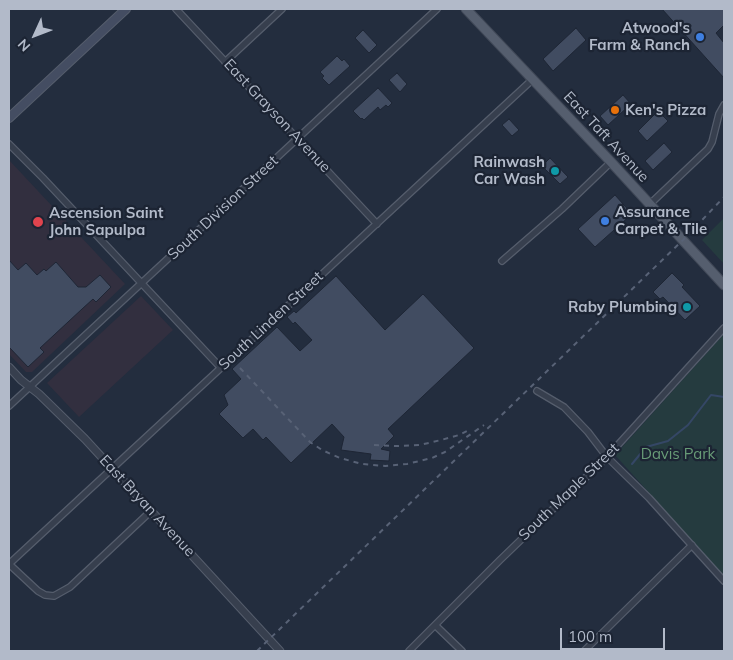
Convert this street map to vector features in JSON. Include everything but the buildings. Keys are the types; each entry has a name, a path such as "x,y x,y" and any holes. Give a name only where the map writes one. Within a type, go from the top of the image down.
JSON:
{"main road":[{"path":"9,118 126,9"},
{"name":"East Taft Avenue","path":"466,9 724,285"}],"street":[{"name":"East Grayson Avenue","path":"176,9 377,224"},
{"path":"226,62 282,9"},
{"name":"South Division Street","path":"9,406 437,9"},
{"name":"South Linden Street","path":"9,564 533,79"},
{"path":"650,204 708,149 712,142 719,114 724,105"},
{"path":"9,144 221,368"},
{"path":"502,261 562,209 611,162"},
{"name":"South Maple Street","path":"409,651 607,457 724,328"},
{"name":"East Bryan Avenue","path":"9,367 74,427 280,651"},
{"path":"537,391 564,407 588,432 607,457 649,498 724,581"},
{"path":"9,564 38,591 45,595 54,596 70,587 151,511"},
{"path":"584,651 692,545"},
{"path":"435,625 462,651"}],"shaded area":[{"name":"Ascension Saint John Sapulpa","path":"9,160 125,284 32,372 26,372 9,354"},
{"path":"141,296 173,330 79,417 47,383"}],"green space":[{"path":"724,218 724,264 702,240"},
{"name":"Davis Park","path":"724,334 724,576 615,455"}],"waterway":[{"path":"632,464 646,447 668,441 688,425 711,395 724,397"}],"railway":[{"path":"257,651 683,240 724,197"},
{"path":"240,368 310,442 340,458 362,464 385,466 407,464 432,458 445,452 484,425"},
{"path":"374,445 420,445 459,435 469,430"}],"place":[{"name":"Atwood's Farm & Ranch","path":"700,37"},
{"name":"Ken's Pizza","path":"615,110"},
{"name":"Rainwash Car Wash","path":"555,171"},
{"name":"Assurance Carpet & Tile","path":"605,221"},
{"name":"Ascension Saint John Sapulpa","path":"38,222"},
{"name":"Raby Plumbing","path":"687,307"}]}
